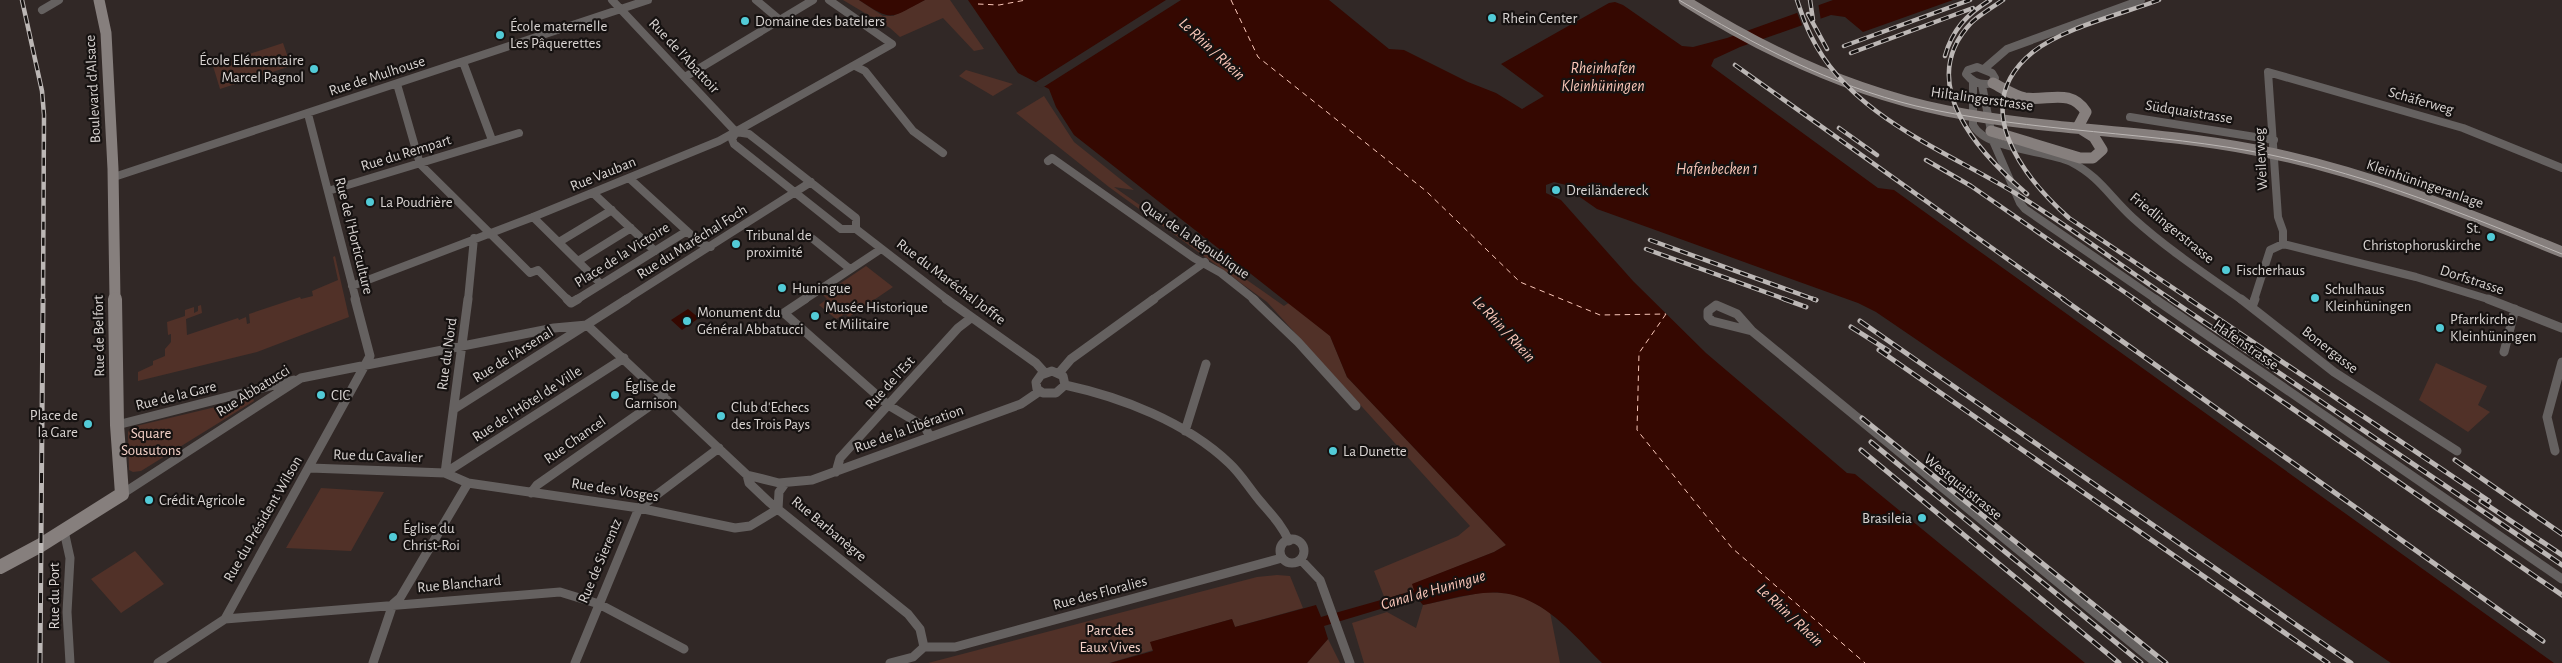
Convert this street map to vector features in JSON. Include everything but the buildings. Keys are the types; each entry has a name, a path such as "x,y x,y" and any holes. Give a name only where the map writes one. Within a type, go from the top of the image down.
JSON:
{"main road":[{"name":"Boulevard d'Alsace","path":"99,0 106,33 114,177"},
{"name":"Hiltalingerstrasse","path":"1684,0 1728,28 1805,68 1888,97 1976,116 2194,140 2274,154"},
{"name":"Hiltalingerstrasse","path":"1696,0 1704,14"},
{"path":"1987,84 2030,99 2057,95 2072,98 2086,112 2078,127 2094,137 2102,150 2093,158 2080,158 2008,138 1992,136"},
{"name":"Kleinhüningeranlage","path":"2274,154 2353,174 2409,192 2562,252"},
{"name":"Rue de Belfort","path":"114,177 117,425 119,474 122,494"},
{"name":"Rue Abbatucci","path":"0,567 64,531 122,494"}],"street":[{"path":"42,10 59,0"},
{"name":"Rue de l'Abattoir","path":"612,0 736,132 749,134 856,218 856,229"},
{"name":"Rue de Mulhouse","path":"114,177 648,0"},
{"path":"756,0 780,20"},
{"path":"685,77 813,0"},
{"name":"Rue Vauban","path":"352,286 593,193 736,132 892,44 829,0"},
{"path":"1985,68 2007,49 2141,0"},
{"path":"463,62 492,140 519,133"},
{"path":"855,66 865,71 913,131 943,153"},
{"path":"1973,67 1985,68 1994,75 1987,84 1973,82 1968,77 1968,70 1973,67"},
{"name":"Weilerweg","path":"2268,72 2278,217 2283,244"},
{"name":"Schäferweg","path":"2268,72 2463,128 2562,168"},
{"path":"1973,82 1972,125 1976,131 1992,136"},
{"path":"397,84 420,164 530,272 538,270 571,303"},
{"name":"Hafenstrasse","path":"1987,84 1992,136 2020,203 2025,209 2562,579"},
{"name":"Rue de l'Horticulture","path":"308,114 370,356 366,364"},
{"name":"Südquaistrasse","path":"2130,117 2274,140"},
{"name":"Rue de l'Abattoir","path":"736,132 732,139 734,144 835,224"},
{"name":"Friedlingerstrasse","path":"1992,136 2068,161 2091,173 2132,217 2168,247 2252,307"},
{"name":"Rue du Rempart","path":"328,190 420,164 492,140"},
{"name":"Quai de la République","path":"1048,161 1052,158 1194,258 1205,262 1236,283 1307,350 1356,406"},
{"path":"629,178 711,252"},
{"name":"Rue du Maréchal Foch","path":"587,325 711,252 811,182"},
{"path":"593,193 655,251"},
{"path":"559,242 612,210"},
{"path":"533,217 602,284"},
{"name":"Rue du Maréchal Joffre","path":"835,224 841,229 856,229 971,318 1036,363 1045,373"},
{"name":"Place de la Victoire","path":"578,260 631,228"},
{"name":"Place de la Victoire","path":"571,303 687,231"},
{"name":"Rue du Nord","path":"445,473 463,345 474,238"},
{"path":"813,238 850,269"},
{"path":"2252,307 2270,250 2275,246 2283,244"},
{"name":"Dorfstrasse","path":"2283,244 2418,277 2515,309 2562,328"},
{"path":"881,249 784,313 888,405 924,427 930,437"},
{"path":"1059,373 1071,359 1205,262"},
{"name":"Westquaistrasse","path":"1752,331 1714,322 1708,317 1708,310 1716,305 1729,309 1748,324 1752,331 2156,663"},
{"name":"Bonergasse","path":"2252,307 2334,372 2457,451"},
{"path":"2504,352 2515,309"},
{"name":"Rue de l'Est","path":"836,472 840,458 958,328 971,318"},
{"name":"Rue Abbatucci","path":"122,494 301,378 554,328 587,325"},
{"name":"Rue Barbanègre","path":"587,325 747,475 764,482 784,485 779,492 778,509 908,614 921,627 924,647"},
{"name":"Rue de l'Arsenal","path":"454,409 587,325"},
{"name":"Rue de l'Hôtel de Ville","path":"445,473 624,358"},
{"path":"2555,451 2547,416 2559,380 2562,362"},
{"name":"Rue du Président Wilson","path":"158,663 225,619 366,364"},
{"path":"1184,431 1206,364"},
{"path":"1045,373 1059,373 1064,376 1064,385 1060,391 1052,394 1040,392 1036,382 1045,373"},
{"name":"Rue de la Gare","path":"117,425 301,378"},
{"path":"1064,385 1086,388 1105,395 1184,431 1212,448 1230,464 1276,520 1289,541 1302,544 1305,549 1301,560"},
{"name":"Rue de la Libération","path":"784,485 812,480 836,472 1021,404 1040,392"},
{"name":"Rue Chancel","path":"531,493 537,486 664,396"},
{"name":"Rue de Sierentz","path":"575,663 639,508 718,448"},
{"name":"Rue du Cavalier","path":"310,468 445,473"},
{"name":"Rue des Vosges","path":"445,473 468,483 639,508 735,528 750,526 778,509"},
{"path":"747,475 749,483 778,509"},
{"path":"373,663 393,604 400,598 468,483"},
{"name":"Rue du Port","path":"64,531 68,536 69,550 67,614 70,663"},
{"path":"1289,541 1280,548 1282,558 1294,562 1301,560"},
{"name":"Rue des Floralies","path":"924,647 955,647 1282,558"},
{"path":"1301,560 1320,580 1350,663"},
{"name":"Rue Blanchard","path":"225,619 560,592 599,604 684,649"},
{"path":"890,663 913,657 924,647"}],"green space":[{"path":"843,0 859,0 883,16 893,16 925,0 950,0 984,49 974,51 943,18 900,37 890,28"},
{"path":"283,43 291,66 220,89 213,66"},
{"path":"966,70 1013,84 993,96 959,76"},
{"path":"1044,96 1074,142 1134,190 1114,187 1284,306 1290,302 1330,336 1347,377 1506,545 1494,552 1413,584 1414,590 1385,599 1374,571 1458,536 1470,526 1267,302 1109,187 1016,113"},
{"path":"335,256 349,317 257,352 138,381 138,372 153,365 153,361 165,356 165,349 171,342 171,334 168,335 167,322 185,316 185,310 194,307 194,313 198,311 198,306 201,305 202,313 186,319 187,335 238,318 239,320 246,317 247,324 250,323 249,314 300,297 301,299 313,296 312,291 338,280 333,257"},
{"path":"866,266 893,287 849,317 845,314 836,319 819,305 827,299 823,295"},
{"path":"2436,363 2487,386 2478,405 2490,412 2468,432 2419,400"},
{"name":"Square Sousutons","path":"253,398 254,401 141,471 133,472 129,470 128,432 132,427"},
{"path":"321,488 384,492 351,551 286,548"},
{"path":"135,551 164,584 121,613 91,579"},
{"name":"Parc des Eaux Vives","path":"1290,576 1303,608 1235,627 1232,619 1151,642 1153,650 1109,663 928,663 1257,577"},
{"path":"1484,592 1518,594 1550,612 1560,663 1364,663 1352,623 1387,612 1416,628 1423,605"},
{"path":"1328,639 1340,663 1307,663"}],"water":[{"path":"859,0 925,0 898,14 886,15"},
{"path":"968,0 1329,0 1389,49 1404,50 1468,82 1496,93 1522,109 1544,96 1501,64 1609,3 1615,2 1623,5 1682,46 1693,47 1727,38 1833,0 1953,0 1863,32 1845,17 1831,15 1740,47 1714,59 1711,66 1878,188 1894,190 2554,663 2391,663 1876,312 1858,303 1597,209 1567,188 1566,185 1554,182 1546,185 1546,193 1561,200 1633,281 1706,353 1847,473 1855,474 2085,663 1602,663 1563,624 1535,604 1519,597 1502,593 1483,593 1423,605 1417,598 1324,626 1328,639 1307,663 1110,663 1153,651 1150,642 1232,619 1235,627 1316,605 1321,617 1409,592 1414,590 1412,584 1494,552 1506,545 1347,377 1330,336 1074,135 1056,107 1049,89 1018,73"},
{"path":"688,309 699,318 682,330 671,320"}],"pier":[{"path":"1166,0 1181,0 1042,88 1033,84"},
{"path":"1818,2 1821,21 1803,27 1796,10"}],"ferry route":[{"path":"978,4 999,5 1026,0"},
{"path":"1231,0 1258,57 1426,191 1520,282 1600,315 1666,314 1639,353 1637,430 1732,548 1865,663"}],"tram line":[{"path":"1679,0 1736,33 1794,62 1853,87 1884,97 1916,106 2004,122 2183,141 2271,155 2382,185 2491,225 2562,254"}],"railway":[{"path":"22,0 42,91 44,115 43,300"},
{"path":"1797,0 1811,36 1828,64 1849,88 1874,109 1929,145 2015,193 2075,232 2172,300"},
{"path":"1810,0 1813,20"},
{"path":"1844,46 1970,0"},
{"path":"1945,56 1952,38 1961,23 1990,0"},
{"path":"2003,0 1972,22 1955,45 1949,69 1951,93 1960,116 1973,138 1990,159 2027,194"},
{"path":"2159,0 2076,29 2046,43 2033,52 2014,73 2004,94 2003,117 2009,139 2020,161 2034,182 2051,201 2069,218 2191,300"},
{"path":"1851,53 1973,8"},
{"path":"1808,14 1827,49"},
{"path":"1735,65 2065,300"},
{"path":"1839,128 1877,155"},
{"path":"1926,160 1971,186 2136,300"},
{"path":"1650,240 1816,300 1813,299"},
{"path":"1646,249 1787,300"},
{"path":"40,663 43,299"},
{"path":"1784,299 1806,307"},
{"path":"2063,299 2543,641"},
{"path":"2134,299 2562,595"},
{"path":"2170,299 2562,565"},
{"path":"2189,299 2489,501"},
{"path":"1860,321 2351,663"},
{"path":"1851,327 1889,351"},
{"path":"1879,350 2328,663"},
{"path":"1862,418 2166,663"},
{"path":"1871,442 2141,663"},
{"path":"1861,450 2119,663"},
{"path":"2455,460 2562,534"},
{"path":"2481,501 2562,555"}],"place":[{"name":"Rhein Center","path":"1492,18"},
{"name":"Domaine des bateliers","path":"745,21"},
{"name":"École maternelle Les Pâquerettes","path":"500,35"},
{"name":"École Elémentaire Marcel Pagnol","path":"314,69"},
{"name":"Dreiländereck","path":"1556,190"},
{"name":"La Poudrière","path":"370,202"},
{"name":"St. Christophoruskirche","path":"2491,237"},
{"name":"Tribunal de proximité","path":"736,244"},
{"name":"Fischerhaus","path":"2226,270"},
{"name":"Huningue","path":"782,288"},
{"name":"Schulhaus Kleinhüningen","path":"2315,298"},
{"name":"Musée Historique et Militaire","path":"815,316"},
{"name":"Monument du Général Abbatucci","path":"687,321"},
{"name":"Pfarrkirche Kleinhüningen","path":"2440,328"},
{"name":"CIC","path":"321,395"},
{"name":"Église de Garnison","path":"615,395"},
{"name":"Club d'Echecs des Trois Pays","path":"721,416"},
{"name":"Place de la Gare","path":"88,424"},
{"name":"La Dunette","path":"1333,451"},
{"name":"Crédit Agricole","path":"149,500"},
{"name":"Brasileia","path":"1922,518"},
{"name":"Église du Christ-Roi","path":"393,537"}],"water label":[{"name":"Le Rhin / Rhein","path":"1212,49"},
{"name":"Rheinhafen Kleinhüningen","path":"1603,77"},
{"name":"Hafenbecken 1","path":"1717,169"},
{"name":"Le Rhin / Rhein","path":"1504,329"},
{"name":"Canal de Huningue","path":"1433,590"},
{"name":"Le Rhin / Rhein","path":"1790,615"}]}
